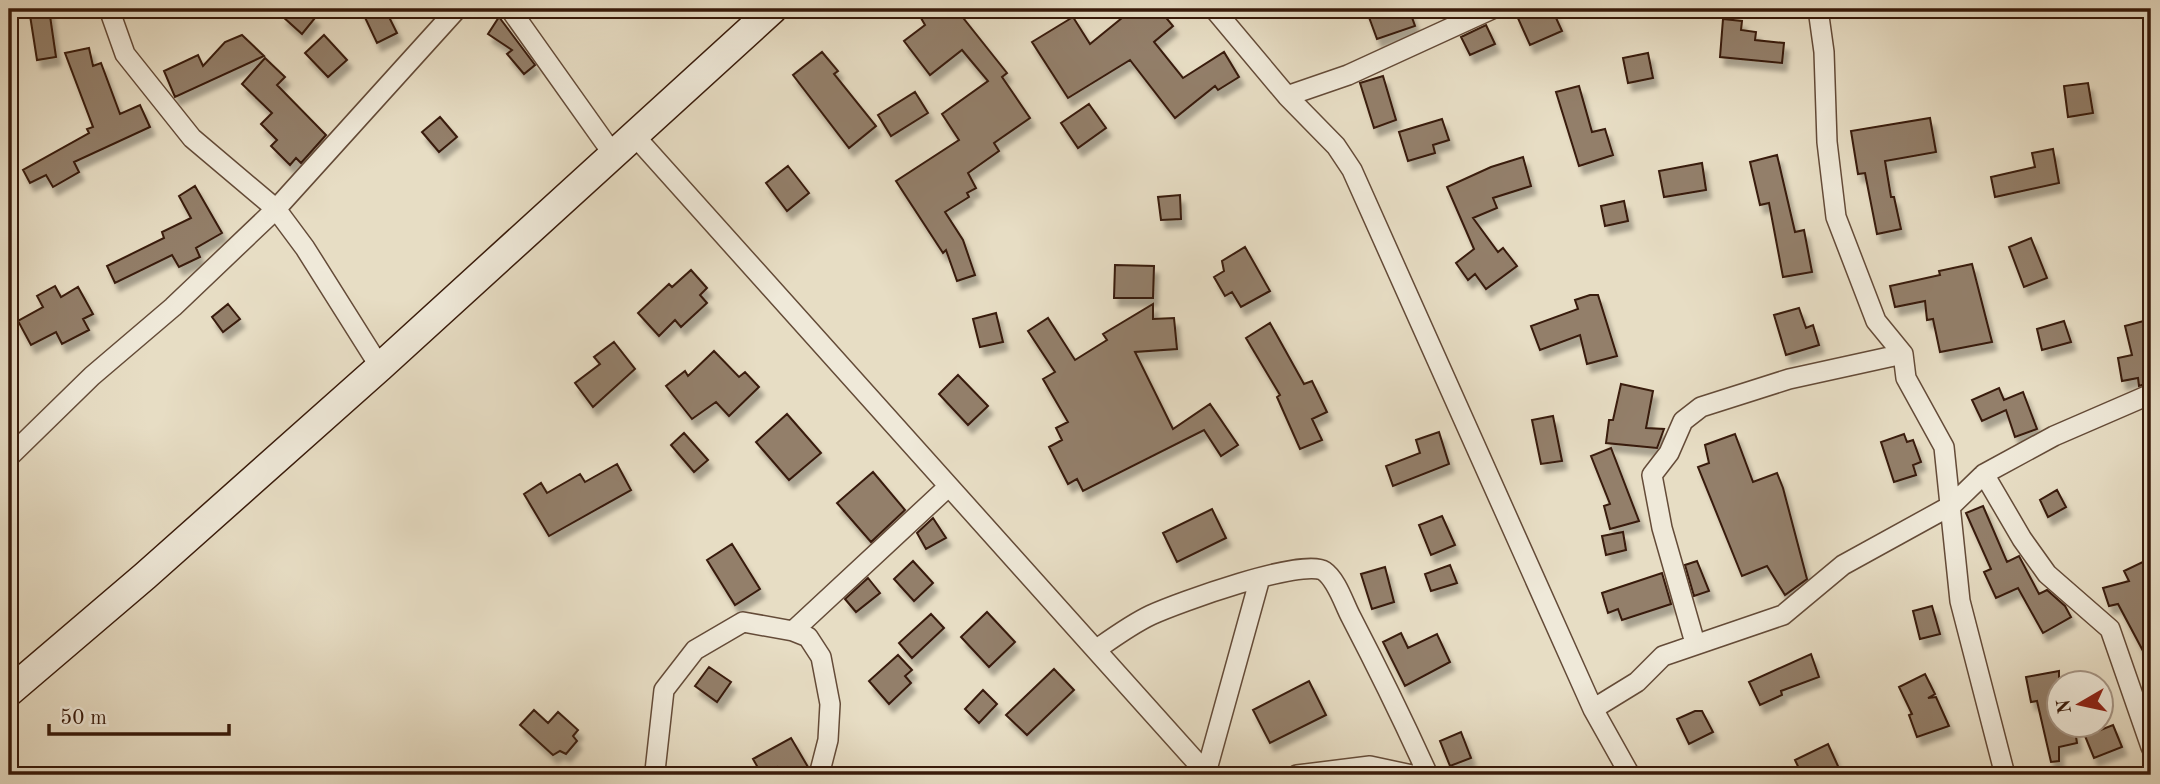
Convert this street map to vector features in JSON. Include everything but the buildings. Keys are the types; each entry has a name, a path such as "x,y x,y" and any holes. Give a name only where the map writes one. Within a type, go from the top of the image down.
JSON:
{"street":[{"path":"109,9 125,54 192,138 276,209 305,248 380,367"},
{"path":"9,457 92,376 173,307 276,209 457,9"},
{"path":"510,9 613,154"},
{"path":"9,692 145,576 380,367 633,134 774,9"},
{"path":"1214,9 1287,96 1336,146 1365,195 1593,709 1630,775"},
{"path":"1287,96 1348,75 1492,9"},
{"path":"1818,9 1824,52 1827,142 1836,217 1875,321 1903,354 1906,378 1944,447 1952,505 1953,559 1960,601 2005,775"},
{"path":"633,134 1207,774"},
{"path":"1695,643 1662,528 1652,475 1669,453 1683,421 1701,407 1776,383 1903,354"},
{"path":"1593,709 1637,682 1663,656 1783,615 1843,565 1952,505 1984,474 2054,436 2151,394"},
{"path":"1984,474 2022,539 2048,574 2110,629 2151,747"},
{"path":"793,631 948,486"},
{"path":"1097,649 1151,615 1260,579 1310,566 1322,569 1329,576 1399,710 1428,775"},
{"path":"1207,774 1260,579"},
{"path":"655,774 664,690 695,650 743,622 793,631 808,637 821,657 830,704 828,740 819,775"},
{"path":"1297,775 1370,766 1412,775"}]}
